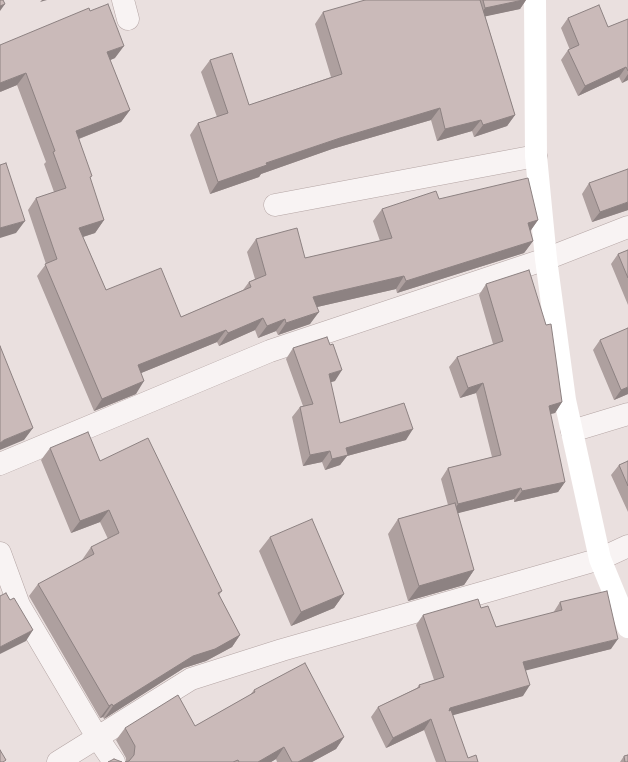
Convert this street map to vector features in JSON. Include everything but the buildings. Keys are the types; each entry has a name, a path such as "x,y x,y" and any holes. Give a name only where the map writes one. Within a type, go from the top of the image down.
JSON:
{"street":[{"path":"535,0 536,156 546,259 565,400 600,559 628,627"},
{"path":"275,205 536,156"},
{"path":"0,464 270,351 546,259 628,227"},
{"path":"572,431 628,414"},
{"path":"58,762 191,679 282,650 600,559 628,546"},
{"path":"0,553 20,605 97,737 114,762"}]}
